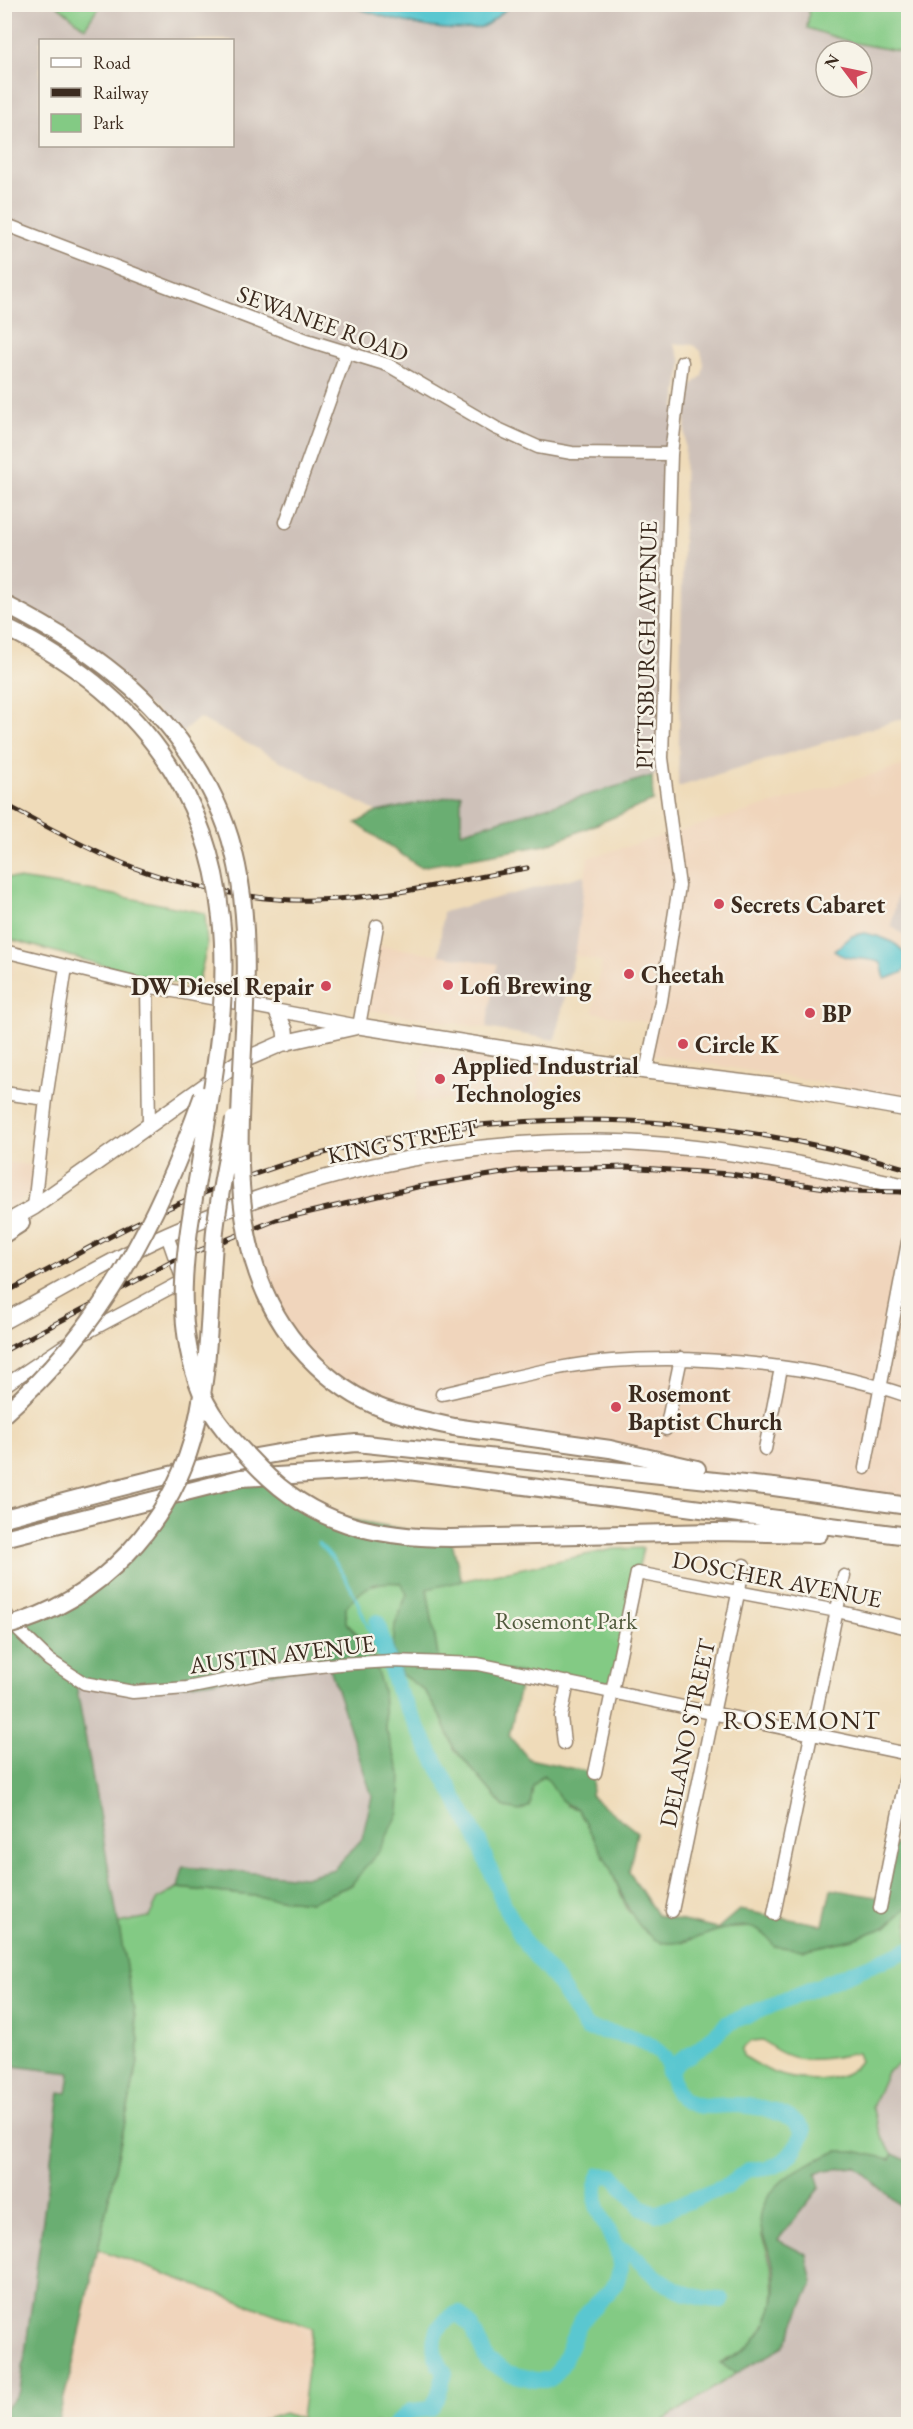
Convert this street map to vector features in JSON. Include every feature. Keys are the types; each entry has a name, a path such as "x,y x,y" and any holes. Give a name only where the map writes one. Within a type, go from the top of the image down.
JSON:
{"highway":[{"path":"4,604 68,639 122,677 177,737 211,789 231,841 244,901 248,949 243,1068 244,1225 255,1271 275,1314 300,1349 339,1385 382,1408 454,1427 610,1449 774,1487"},
{"path":"4,627 64,659 106,690 158,746 188,798 202,831 221,917 223,965 217,1049 185,1253 183,1292 185,1330 202,1393 212,1412 241,1449 279,1487 321,1514 370,1532 410,1538 747,1532 909,1537"},
{"path":"4,1414 76,1341 130,1262 176,1169 204,1094 217,1049"},
{"path":"4,1627 54,1609 109,1573 145,1533 177,1484 197,1425 207,1359 215,1230 243,1068"},
{"path":"4,1235 13,1223"},
{"path":"4,1518 207,1464 314,1447 356,1443 774,1487 909,1506"},
{"path":"4,1538 241,1478 362,1469 393,1469 909,1537"}],"main road":[{"path":"277,1012 285,1030 286,1043"},
{"path":"13,1223 237,1063 286,1043 359,1026 646,1071 782,1087 909,1109"},
{"name":"KING STREET","path":"4,1321 167,1234 242,1204 321,1179 405,1158 510,1144 592,1142 688,1149 811,1165 909,1187"}],"street":[{"name":"SEWANEE ROAD","path":"4,224 307,340 388,365 496,428 538,447 572,453 671,454"},
{"path":"286,522 347,351"},
{"name":"PITTSBURGH AVENUE","path":"646,1071 661,1001 679,886 662,758 671,454 682,362"},
{"path":"4,951 147,986 359,1026 377,926"},
{"path":"34,1207 46,1100 66,967"},
{"path":"147,986 149,1125"},
{"path":"4,1094 46,1100"},
{"path":"4,1386 70,1342 183,1281 167,1234"},
{"path":"865,1467 909,1242"},
{"path":"442,1394 610,1361 681,1358 781,1368 882,1387 909,1396"},
{"path":"666,1430 681,1358"},
{"path":"765,1449 781,1368"},
{"name":"DELANO STREET","path":"672,1911 744,1565"},
{"name":"DOSCHER AVENUE","path":"612,1691 637,1574 837,1611 909,1628"},
{"path":"774,1914 844,1576"},
{"name":"AUSTIN AVENUE","path":"4,1611 16,1628 49,1660 84,1683 133,1692 187,1688 288,1670 386,1662 478,1664 909,1754"},
{"path":"564,1743 561,1718 567,1682"},
{"path":"595,1773 612,1691"},
{"path":"880,1908 909,1766"}],"shaded area":[{"path":"4,5 57,5 85,27 100,5 349,5 385,17 445,28 483,27 511,5 810,5 807,28 841,39 814,39 814,99 874,99 874,47 908,53 908,717 678,787 686,390 702,376 704,364 701,351 693,345 673,343 682,362 675,407 663,773 460,832 461,794 377,812 199,718 177,737 156,711 5,604"},
{"path":"908,764 908,842 891,926 908,938 908,1097 650,1054 657,1024 593,1012 602,962 574,955 588,858"},
{"path":"908,842 908,938 891,926"},
{"path":"585,875 577,944 555,1040 486,1028 497,964 439,955 443,912"},
{"path":"374,945 497,963 486,1028 362,1009"},
{"path":"5,962 14,965 9,987 5,986"},
{"path":"425,1049 544,1068 539,1091 415,1103"},
{"path":"510,1144 688,1148 908,1188 908,1506 774,1487 610,1449 454,1427 358,1397 288,1332 242,1204 321,1179"},
{"path":"5,1162 39,1166 36,1189 5,1212"},
{"path":"329,1665 372,1796 362,1839 334,1869 304,1877 183,1867 178,1888 158,1899 149,1917 118,1923 75,1677"},
{"path":"4,1887 75,2034 67,2093 60,2092 20,2391 5,2409"},
{"path":"908,2057 908,2161 893,2154 882,2138 872,2107 887,2072"},
{"path":"856,2167 908,2212 908,2424 656,2424 778,2240 820,2187 816,2174 825,2170"},
{"path":"98,2249 312,2328 301,2419 260,2421 259,2424 57,2424"}],"green space":[{"path":"57,5 100,5 85,28"},
{"path":"810,5 908,5 908,53 874,47 874,39 841,39 807,28"},
{"path":"652,776 653,801 546,845 420,867 356,823 377,812 461,794 461,832"},
{"path":"5,877 79,888 205,913 207,947 197,987 135,974 5,938"},
{"path":"268,1476 321,1514 451,1538 462,1581 427,1589 439,1663 523,1673 509,1736 529,1759 595,1773 591,1796 637,1832 629,1872 657,1915 717,1929 739,1910 823,1925 831,1889 882,1898 893,1844 908,1847 908,1906 886,1927 853,1939 803,1950 774,1946 761,1932 746,1927 730,1928 680,1942 664,1943 651,1937 631,1913 578,1809 564,1803 543,1775 533,1786 530,1806 520,1811 505,1808 454,1748 443,1721 424,1690 401,1674 393,1648 395,1625 407,1594 401,1583 391,1582 370,1586 358,1594 346,1607 346,1623 371,1651 383,1691 385,1727 401,1776 399,1813 379,1851 351,1885 311,1902 178,1888 183,1867 304,1877 334,1869 362,1839 372,1796 329,1665 133,1692 75,1678 139,2040 138,2061 75,2356 57,2424 5,2424 5,2409 20,2391 60,2092 67,2093 70,2073 5,2065 4,1630 73,1598 171,1497"},
{"name":"Rosemont Park","path":"643,1548 612,1691 439,1663 427,1588 614,1549"},
{"path":"384,1581 401,1583 407,1594 395,1625 401,1674 424,1690 443,1721 454,1748 505,1808 530,1806 533,1786 543,1775 550,1781 567,1806 578,1809 610,1868 628,1911 682,1943 717,1929 753,1927 803,1950 853,1939 886,1927 908,1906 908,2057 887,2072 872,2107 882,2138 893,2154 890,2159 838,2151 761,2234 768,2253 774,2291 772,2309 766,2326 756,2340 741,2353 721,2362 737,2373 658,2424 259,2424 260,2421 284,2413 301,2419 312,2328 98,2249 138,2061 139,2040 118,1923 149,1917 158,1899 178,1888 311,1902 352,1885 401,1776 385,1727 383,1691 361,1637 346,1623 346,1606 362,1589","holes":["763,2040 774,2049 796,2058 807,2059 831,2058 857,2053 860,2061 843,2075 807,2080 768,2070 743,2056 742,2049 751,2041"]},
{"path":"838,2151 854,2151 890,2159 893,2154 908,2161 908,2212 856,2167 825,2170 816,2174 820,2187 778,2240 807,2255 813,2282 784,2347 737,2373 720,2363 748,2347 758,2335 772,2308 775,2293 772,2260 760,2221 763,2207 776,2187 794,2172"}],"water":[{"path":"349,5 511,5 482,27 452,29 434,28 396,20"},
{"path":"864,933 883,938 900,948 906,959 904,971 885,979 881,963 845,957 834,951 852,936"}],"waterway":[{"path":"318,1543 329,1554 348,1582 380,1659"},
{"path":"377,1622 397,1689 479,1842 506,1909 527,1946 556,1980 586,2028 639,2040 658,2051 668,2064 678,2094 688,2102 705,2106 742,2105 762,2108 782,2114 798,2124 804,2131 795,2149 777,2165 769,2168 749,2169 727,2186 656,2214 641,2207 613,2176 600,2175 596,2187 596,2199 598,2209 618,2253 619,2274 612,2289 582,2320 565,2359 556,2373 550,2380 535,2380 508,2373 487,2360 471,2326 458,2313 442,2325 435,2339 436,2356 445,2373 437,2399 430,2409 410,2411 396,2424"},
{"path":"383,1666 422,1750 513,1913"},
{"path":"668,2073 678,2062 699,2049 728,2023 908,1950"},
{"path":"616,2247 632,2255 668,2285 695,2296 722,2300"}],"railway":[{"path":"4,804 87,847 137,869 187,884 240,895 291,900 342,899 422,888 527,868"},
{"path":"4,1293 125,1229 199,1195 285,1164 373,1141 462,1127 551,1120 641,1122 731,1130 820,1146 908,1169"},
{"path":"4,1351 175,1260 276,1220 417,1187 521,1170 626,1167 730,1174 846,1191 908,1192"}],"place":[{"name":"Secrets Cabaret","path":"719,904"},
{"name":"Cheetah","path":"629,974"},
{"name":"Lofi Brewing","path":"448,985"},
{"name":"DW Diesel Repair","path":"326,986"},
{"name":"BP","path":"810,1013"},
{"name":"Circle K","path":"683,1044"},
{"name":"Applied Industrial Technologies","path":"440,1079"},
{"name":"Rosemont Baptist Church","path":"616,1407"}],"district":[{"name":"ROSEMONT","path":"802,1720"}]}
